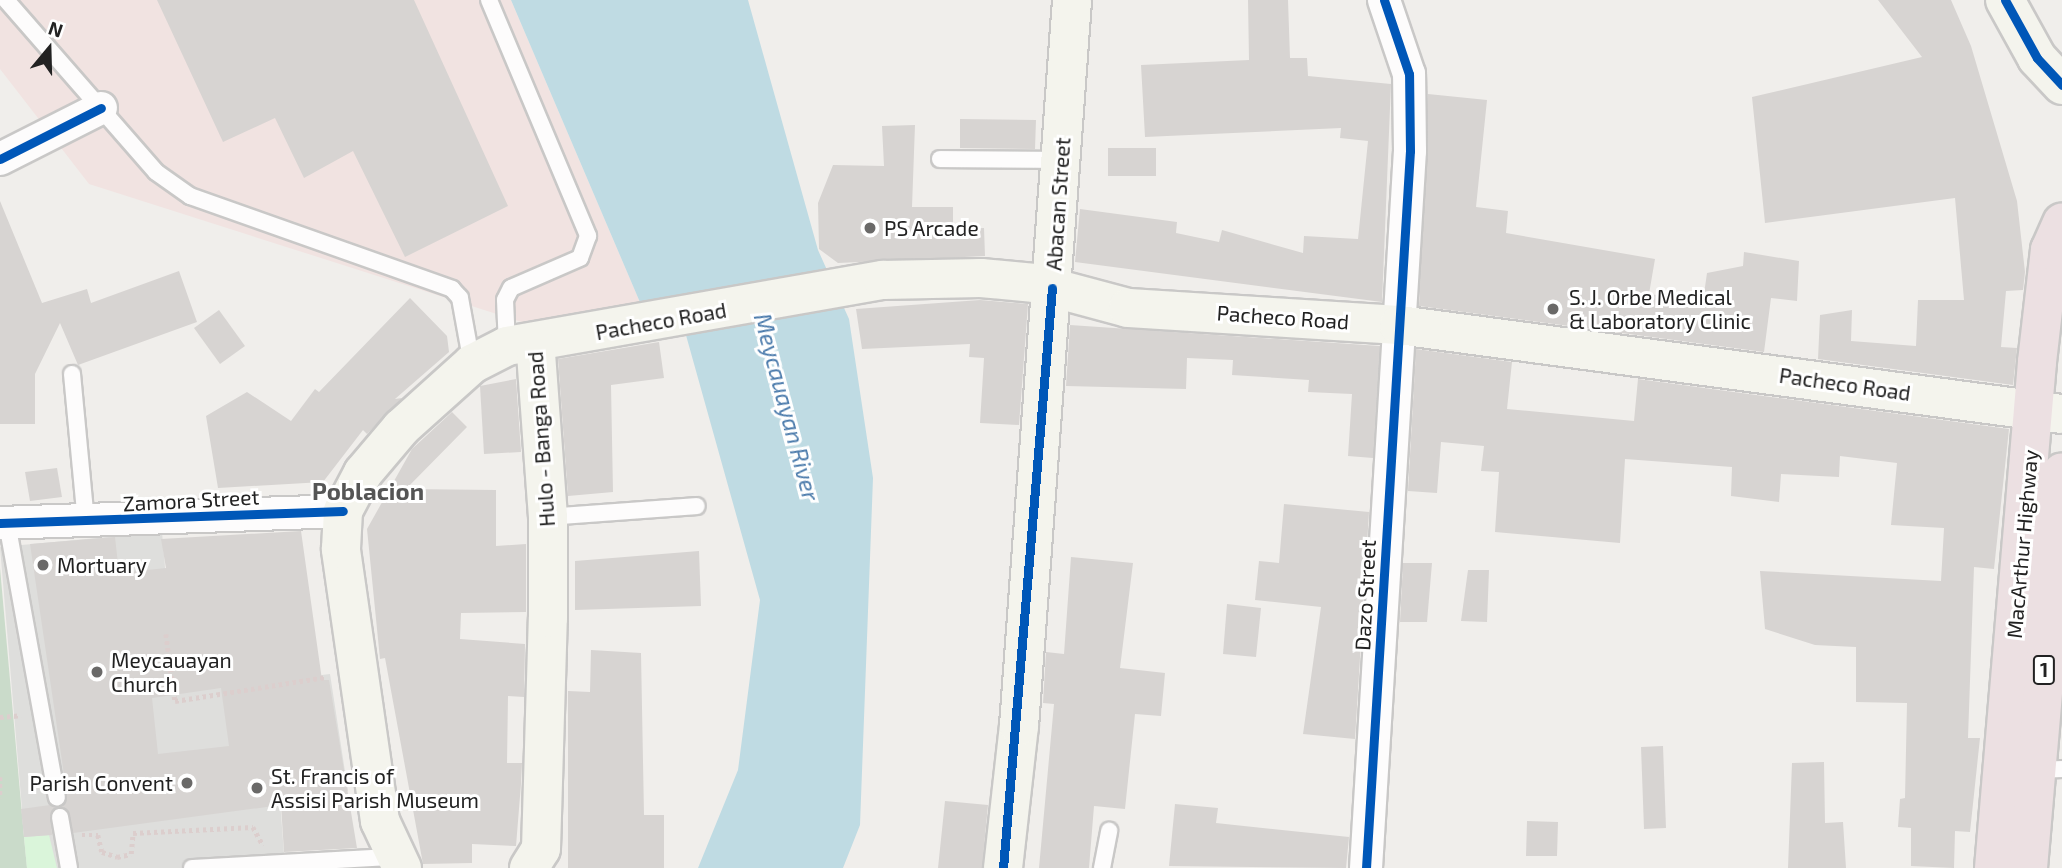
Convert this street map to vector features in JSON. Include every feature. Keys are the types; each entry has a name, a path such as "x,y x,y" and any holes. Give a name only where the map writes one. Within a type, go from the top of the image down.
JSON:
{"highway":[{"name":"MacArthur Highway","path":"1994,868 2048,412 2050,250 2062,223"},
{"name":"MacArthur Highway","path":"2028,868 2049,770 2062,471"}],"main road":[{"name":"Abacan Street","path":"1003,868 1052,288 1072,0"},
{"path":"2005,0 2037,58 2062,85"},
{"name":"Pacheco Road","path":"521,344 657,324 851,286 943,277 1052,288 1128,308 1399,325 2048,412"},
{"name":"Hulo - Banga Road","path":"397,862 357,672 341,549 342,511 363,473 401,428 472,364 521,344 548,517 541,849 529,868"}],"street":[{"name":"Dazo Street","path":"1366,868 1399,325 1409,74 1384,0"},
{"path":"0,159 101,108"},
{"name":"Zamora Street","path":"3,523 86,523 342,511"}],"lane":[{"path":"26,0 8,4 156,172 190,196 452,289 460,298 472,364"},
{"path":"489,0 588,236 580,258 511,288 505,300 521,344"},
{"path":"940,159 1061,160"},
{"path":"72,374 86,523"},
{"path":"548,517 697,506"},
{"path":"3,523 57,797"},
{"path":"60,817 69,868"},
{"path":"1102,868 1109,831"},
{"path":"192,868 397,862"}],"path":[{"path":"166,634 175,701 357,672"},
{"path":"0,777 0,798"},
{"path":"60,817 72,820 72,835 98,835 102,852 117,857 131,855 133,833 222,827 253,827 265,848 275,847"}],"shaded area":[{"path":"0,0 511,0 642,307 531,325 89,184 0,69"},
{"path":"162,532 166,579 251,684 330,674 348,791 280,801 285,868 27,868 0,547"}],"green space":[{"path":"0,568 24,837 27,868 0,868"},
{"path":"49,835 57,868 27,868 24,837"}],"water":[{"name":"Meycauayan River","path":"511,0 748,0 818,250 849,319 873,478 860,825 843,868 698,868 738,770 760,600 677,303 642,307"}],"building":[{"path":"157,0 414,0 508,206 405,257 353,151 304,178 275,118 223,142"},
{"path":"1248,0 1288,0 1290,58 1307,58 1308,76 1391,84 1382,302 1075,262 1080,209 1177,222 1176,233 1219,242 1222,230 1303,253 1304,236 1358,239 1368,141 1340,138 1341,128 1145,137 1141,65 1249,60"},
{"path":"1878,0 1951,0 1971,46 2017,201 2025,272 2023,290 2006,291 2001,347 2017,348 2013,385 1818,359 1820,315 1852,310 1851,341 1916,346 1918,300 1964,300 1955,198 1765,223 1752,97 1922,57"},
{"path":"1428,94 1487,100 1476,207 1508,211 1506,233 1655,259 1649,294 1703,301 1707,273 1743,266 1744,252 1799,261 1797,301 1771,298 1764,352 1419,306"},
{"path":"960,119 1036,120 1035,149 960,148"},
{"name":"PS Arcade","path":"915,125 912,207 953,207 953,229 984,228 985,256 838,263 819,249 818,203 833,165 884,166 882,126"},
{"path":"1108,148 1156,148 1156,176 1108,176"},
{"path":"0,201 42,303 87,289 91,303 179,271 197,322 78,365 60,323 35,374 35,424 0,424"},
{"path":"410,298 447,336 449,352 395,399 402,398 367,434 363,430 323,482 218,488 206,416 247,392 291,421 315,389 319,392"},
{"path":"980,300 1028,304 1019,425 980,423 984,358 969,357 970,344 862,349 856,309"},
{"path":"219,310 245,346 220,364 194,328"},
{"path":"1070,325 1380,346 1373,458 1348,456 1352,394 1308,392 1309,380 1232,375 1233,360 1187,358 1186,389 1066,386"},
{"path":"659,342 664,378 611,385 613,492 568,496 558,359"},
{"path":"1416,349 1512,362 1507,409 1634,421 1638,379 2009,429 1994,569 1974,567 1968,738 1980,738 1970,832 1955,831 1954,868 1911,866 1911,828 1898,827 1900,799 1905,798 1907,703 1856,702 1856,647 1815,645 1765,629 1760,571 1941,581 1944,528 1891,525 1897,463 1840,456 1839,477 1781,474 1779,502 1731,496 1732,467 1625,459 1620,543 1495,532 1499,472 1481,471 1484,446 1441,442 1437,493 1408,491"},
{"path":"516,379 521,452 484,454 480,386"},
{"path":"452,412 467,427 406,489 496,490 496,546 526,544 526,612 461,613 460,639 525,644 524,697 508,696 507,763 522,763 521,784 516,846 472,844 472,863 423,864 385,658 380,659 367,529 412,449"},
{"path":"57,468 62,497 30,501 25,472"},
{"path":"1284,504 1369,512 1355,739 1303,734 1321,607 1255,600 1259,561 1279,563"},
{"path":"301,531 322,680 329,680 357,848 284,852 281,805 73,833 68,811 60,807 67,795 30,544 115,537 119,573 166,568 161,539","holes":["221,688 229,746 158,754 152,698"]},
{"path":"699,551 701,606 575,610 575,561"},
{"path":"1071,557 1133,563 1120,668 1165,673 1161,716 1135,714 1125,809 1094,806 1089,868 1039,868 1054,704 1043,703 1046,652 1064,654"},
{"path":"1403,563 1432,563 1427,622 1400,622"},
{"path":"1468,570 1489,570 1487,622 1461,621"},
{"path":"1227,604 1261,608 1256,657 1223,654"},
{"path":"591,650 641,653 644,815 664,815 664,868 568,868 568,691 590,692"},
{"path":"1663,746 1666,828 1644,829 1641,747"},
{"path":"1824,762 1825,823 1843,822 1846,868 1788,868 1792,763"},
{"path":"945,801 988,805 982,868 938,868"},
{"path":"1175,804 1218,808 1216,823 1349,837 1346,868 1169,866"},
{"path":"50,805 57,807 50,814 52,835 24,837 21,809"},
{"path":"1527,821 1558,822 1557,856 1526,856"}],"cycle path":[{"path":"1366,868 1410,151 1409,74 1384,0"},
{"path":"2005,0 2037,58 2062,85"},
{"path":"0,159 101,108"},
{"path":"1003,868 1052,288"},
{"path":"0,523 343,511"}],"place":[{"name":"PS Arcade","path":"870,228"},
{"name":"S. J. Orbe Medical & Laboratory Clinic","path":"1553,309"},
{"name":"Mortuary","path":"43,565"},
{"name":"Meycauayan Church","path":"97,672"},
{"name":"Parish Convent","path":"187,783"},
{"name":"St. Francis of Assisi Parish Museum","path":"257,788"}],"district":[{"name":"Poblacion","path":"368,491"}]}
